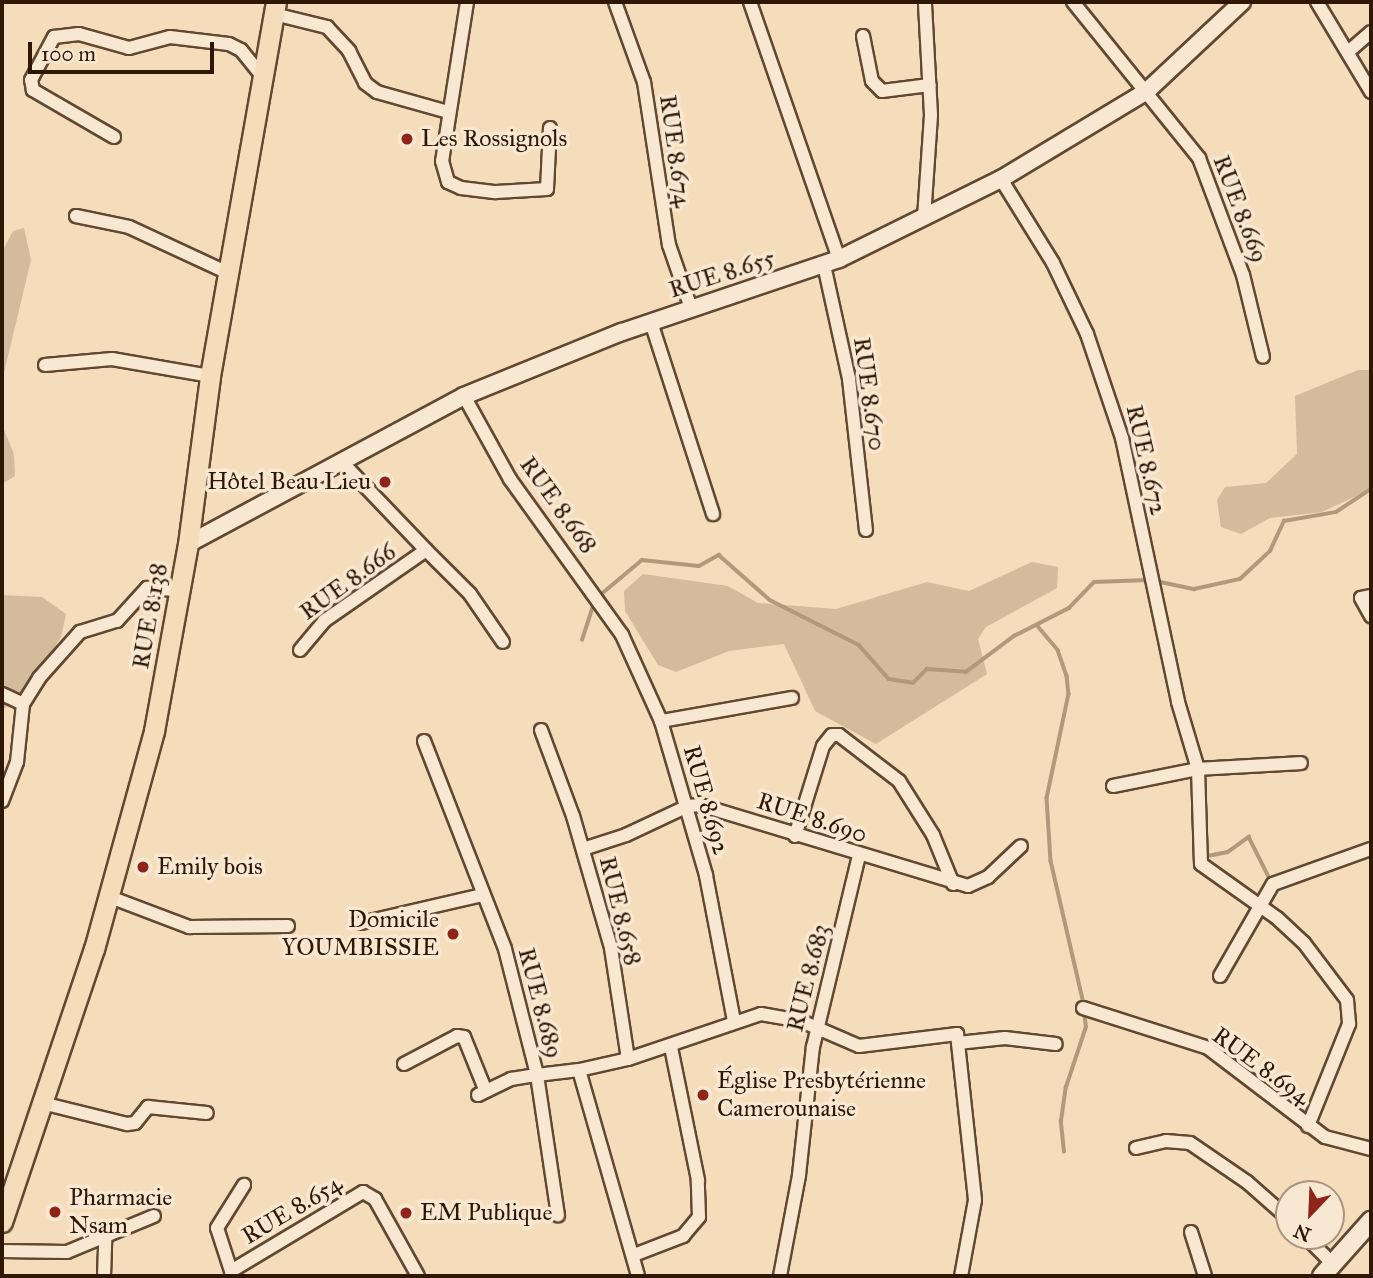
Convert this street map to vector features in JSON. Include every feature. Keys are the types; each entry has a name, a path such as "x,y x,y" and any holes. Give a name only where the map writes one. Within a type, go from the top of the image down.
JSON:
{"main road":[{"name":"RUE 8.138","path":"2,1222 110,897 154,731 187,544 210,376 275,8"},
{"path":"1328,1270 1371,1221"}],"street":[{"path":"467,2 448,112 443,172 448,182 461,188 496,192 547,189 550,128"},
{"name":"RUE 8.674","path":"615,2 647,94 669,246 691,308"},
{"name":"RUE 8.670","path":"750,2 831,262 849,379 866,530"},
{"name":"RUE 8.669","path":"1073,2 1199,158 1243,275 1263,357"},
{"name":"RUE 8.655","path":"187,544 464,396 651,322 831,262 1001,179 1147,91 1242,2"},
{"path":"1317,2 1371,92"},
{"path":"925,4 930,85 925,218"},
{"path":"275,8 327,27 349,51 365,83 377,92 448,112"},
{"path":"1348,52 1371,32"},
{"path":"114,136 33,90 31,80 54,37 79,34 129,48 170,37 229,44 241,50 263,77"},
{"path":"863,36 872,81 882,91 930,85"},
{"name":"RUE 8.672","path":"1001,179 1053,263 1104,377 1134,484 1141,537 1198,769 1200,864 1261,906"},
{"path":"76,216 129,227 228,273"},
{"path":"651,322 713,514"},
{"path":"45,365 112,359 210,376"},
{"name":"RUE 8.668","path":"464,396 510,479 592,587 622,635 661,721"},
{"name":"RUE 8.666","path":"300,650 324,621 426,550 340,460"},
{"path":"426,550 470,594 503,642"},
{"path":"2,801 17,762 23,704 38,678 80,632 117,621 148,588 179,590"},
{"path":"1371,596 1361,598 1371,616"},
{"path":"2,694 23,704"},
{"name":"RUE 8.692","path":"734,1021 688,806 661,721 792,698"},
{"name":"RUE 8.658","path":"541,730 583,849 611,948 628,1059"},
{"path":"795,835 823,747 832,734 839,735 899,781 933,835 953,884"},
{"name":"RUE 8.689","path":"424,741 508,960 537,1074 579,1070 638,1276"},
{"path":"1112,786 1198,769 1301,763"},
{"path":"583,849 626,835 688,806"},
{"name":"RUE 8.690","path":"688,806 713,807 859,856 968,886 988,877 1021,846"},
{"path":"1220,976 1273,884 1371,849"},
{"name":"RUE 8.683","path":"780,1276 799,1175 817,1030 859,856"},
{"path":"361,923 482,895"},
{"path":"110,897 189,927 288,926"},
{"path":"1261,906 1304,943 1349,1008 1349,1024 1308,1126"},
{"name":"RUE 8.694","path":"1083,1008 1208,1048 1325,1138 1371,1149"},
{"path":"579,1070 671,1047 734,1021 775,1014 859,1046 957,1034 975,1200 961,1276"},
{"path":"404,1064 457,1036 464,1037 481,1092 537,1074 558,1215"},
{"path":"958,1044 1005,1038 1056,1044"},
{"path":"634,1255 683,1236 699,1217 698,1180 671,1047"},
{"path":"42,1103 127,1124 135,1123 148,1107 207,1113"},
{"path":"1136,1148 1160,1142 1189,1143 1247,1182 1275,1207"},
{"path":"232,1274 218,1228 244,1185"},
{"name":"RUE 8.654","path":"232,1274 363,1192 375,1199 418,1276"},
{"path":"2,1251 50,1254 105,1238 154,1216"},
{"path":"1191,1232 1205,1276"},
{"path":"104,1276 105,1238"},
{"path":"1314,1250 1328,1270"}],"shaded area":[{"path":"24,228 31,260 2,381 2,252 13,231"},
{"path":"1358,370 1371,370 1371,489 1322,512 1270,518 1241,534 1221,527 1217,500 1225,487 1266,483 1297,454 1295,396"},
{"path":"2,425 14,454 15,476 2,484"},
{"path":"1032,562 1058,567 1057,588 986,627 978,639 987,674 876,744 815,711 784,644 729,651 676,672 658,665 625,611 624,591 643,574 728,586 758,603 836,609 927,582 969,591"},
{"path":"2,595 42,597 66,614 61,637 25,695 2,710"}],"waterway":[{"path":"1156,581 1194,589 1240,579 1270,551 1284,521 1336,512 1371,489"},
{"path":"599,596 642,560 699,566 719,555 770,600 859,645 889,679 913,683 927,669 966,672 1014,636 1069,608 1094,582 1148,580"},
{"path":"582,640 594,602"},
{"path":"1037,625 1058,650 1067,676 1069,694 1047,798 1051,861 1084,1004"},
{"path":"1202,857 1228,852 1249,837 1272,883"},
{"path":"1064,1152 1061,1121 1066,1087 1086,1027 1084,1012"}],"place":[{"name":"Les Rossignols","path":"407,139"},
{"name":"Hôtel Beau Lieu","path":"385,482"},
{"name":"Emily bois","path":"143,867"},
{"name":"Domicile YOUMBISSIE","path":"453,934"},
{"name":"Église Presbytérienne Camerounaise","path":"703,1095"},
{"name":"Pharmacie Nsam","path":"55,1212"},
{"name":"EM Publique","path":"406,1213"}]}
